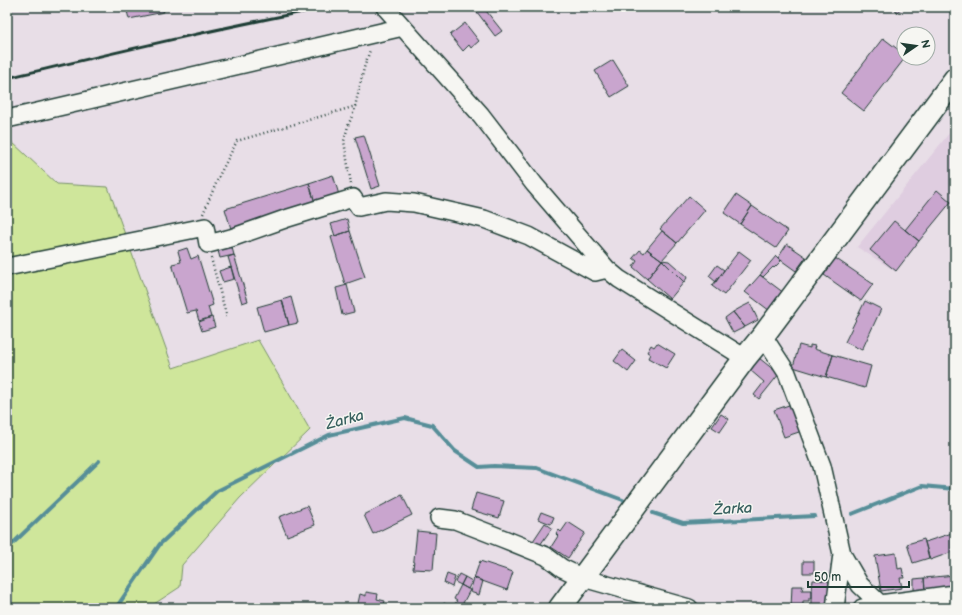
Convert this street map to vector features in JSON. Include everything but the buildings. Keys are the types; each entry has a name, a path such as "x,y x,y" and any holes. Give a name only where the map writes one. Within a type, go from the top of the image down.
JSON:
{"main road":[{"path":"560,608 745,358 764,336 955,79"}],"street":[{"path":"385,7 481,115 534,184 607,269 620,279 745,358"},
{"path":"7,118 403,27"},
{"path":"7,267 205,227 208,244 231,238 285,219 353,198 359,207 386,201 414,202 484,219 529,236 594,272 607,269"},
{"path":"764,336 787,373 822,466 842,554 860,585 880,604"},
{"path":"439,518 455,520 546,556 562,568 583,578 689,608"},
{"path":"835,608 842,554"},
{"path":"862,608 880,604 955,594"}],"path":[{"path":"353,198 344,141 356,106 364,68 375,34"},
{"path":"205,227 202,215 220,174 237,141 356,106"},
{"path":"208,244 226,318"}],"shaded area":[{"path":"955,126 955,198 895,271 857,247"}],"green space":[{"path":"12,142 57,184 108,187 173,368 258,340 310,430 240,498 182,565 180,587 148,608 7,608 7,145"}],"waterway":[{"name":"Żarka","path":"116,608 160,544 217,491 329,435 405,418 432,425 455,451 479,467 494,466 537,468 623,500"},
{"path":"7,549 99,461"},
{"name":"Żarka","path":"852,514 922,486 955,489"},
{"name":"Żarka","path":"653,513 683,523 815,516"}],"railway":[{"path":"7,78 208,32 329,7"}]}
